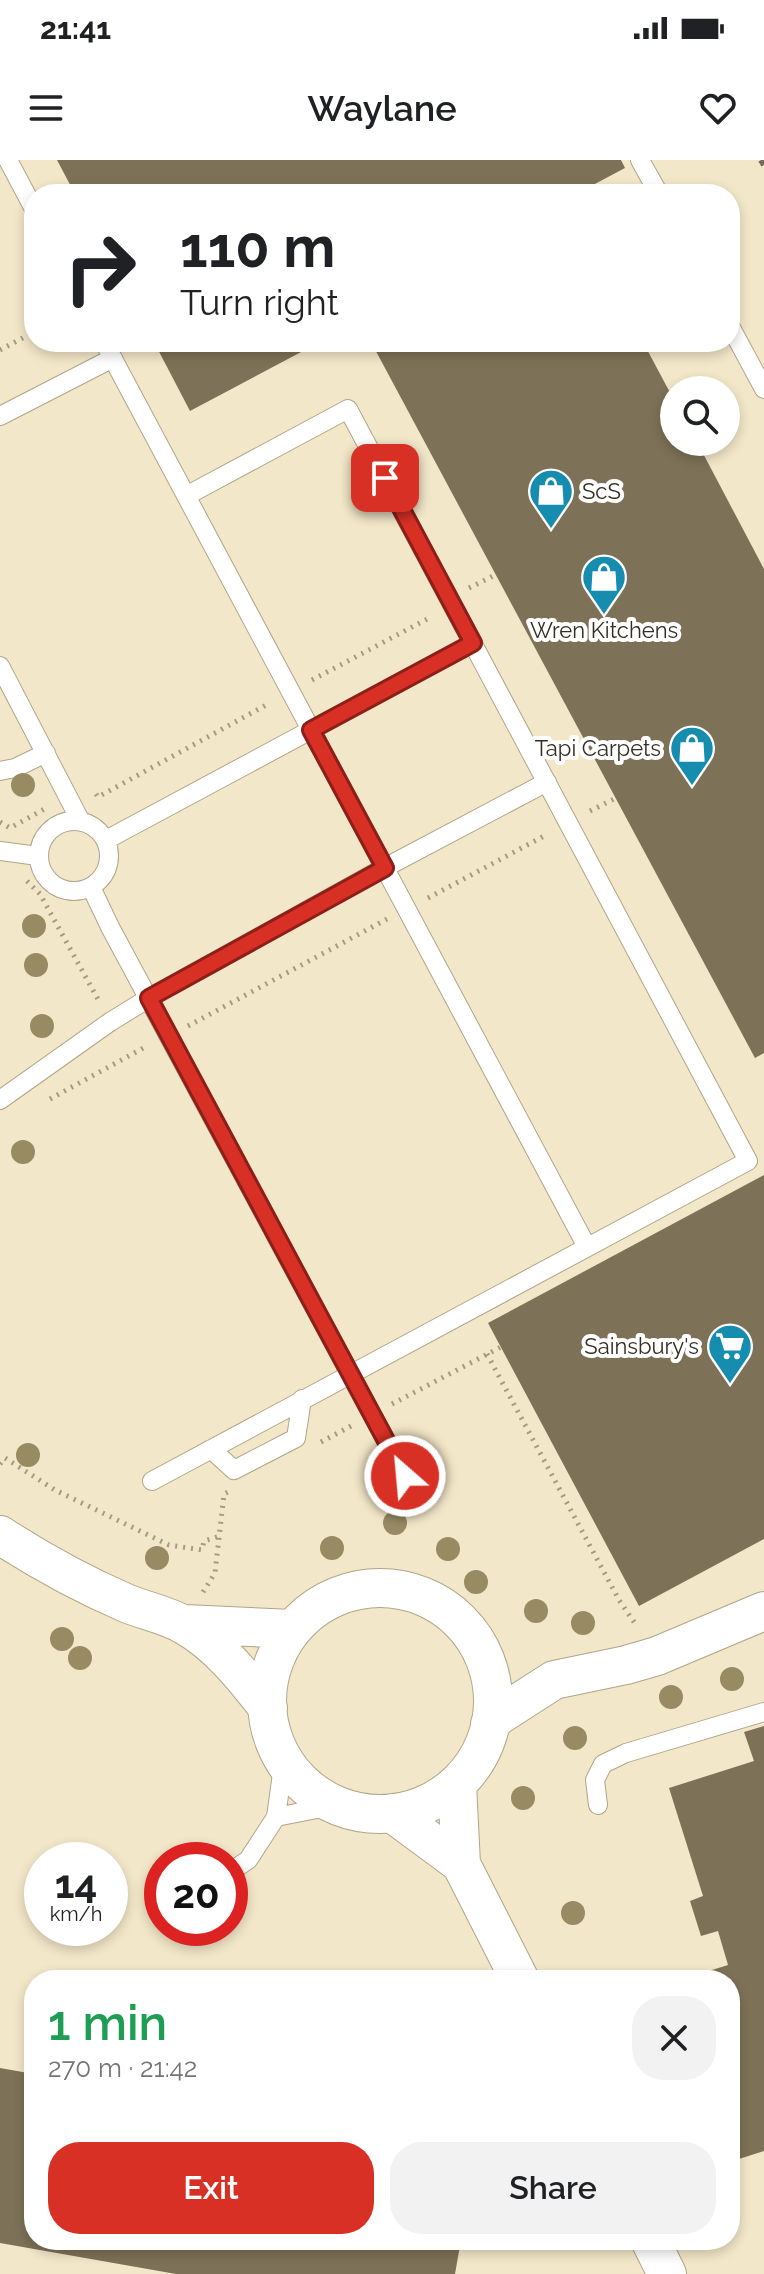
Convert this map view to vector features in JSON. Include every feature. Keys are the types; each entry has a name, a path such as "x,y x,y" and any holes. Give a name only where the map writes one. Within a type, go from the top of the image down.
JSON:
{"street":[{"path":"0,1535 37,1559 101,1591 184,1624 293,1629"},
{"path":"384,1588 418,1595 439,1604 458,1619 482,1652 493,1688 486,1741 457,1784 433,1801 406,1811 364,1813 337,1805 316,1794 298,1778 284,1759 270,1726 268,1708 270,1674 275,1658 293,1629 309,1613 329,1600 350,1592 384,1588"},
{"path":"490,1724 554,1680 657,1656 764,1611"},
{"path":"184,1624 245,1677 268,1708"},
{"path":"472,1636 507,1659 554,1680"},
{"path":"457,1784 461,1864 515,1970"},
{"path":"392,1813 461,1864"},
{"path":"655,2250 667,2274"}],"lane":[{"path":"8,160 24,190"},
{"path":"640,160 653,184"},
{"path":"740,345 764,389"},
{"path":"0,416 106,352"},
{"path":"110,352 587,1247"},
{"path":"152,1481 748,1161 348,409 186,496"},
{"path":"106,840 473,643"},
{"path":"0,666 80,820"},
{"path":"0,771 15,768 46,753"},
{"path":"0,1100 149,998 547,782"},
{"path":"0,851 31,855 46,878 56,887 67,890 79,891 91,887 106,872 109,861 106,840 100,831 80,820 65,821 50,828 31,855"},
{"path":"91,887 405,1476"},
{"path":"211,1449 234,1470 296,1438 302,1399"},
{"path":"598,1805 595,1780 603,1764 626,1753 764,1712"},
{"path":"248,1860 276,1817 284,1759"},
{"path":"276,1817 337,1805"}],"path":[{"path":"0,350 24,337"},
{"path":"0,822 10,828 91,786 98,797 439,613 449,598 495,575"},
{"path":"48,1100 614,799"},
{"path":"25,818 31,855 24,879 40,894 127,1057"},
{"path":"314,1446 501,1347"},
{"path":"487,1353 619,1600"},
{"path":"0,1464 5,1458 55,1490 169,1545 202,1550 204,1541 217,1537"},
{"path":"215,1573 224,1494 237,1487"}],"building":[{"path":"57,160 621,160 625,168 595,184 70,184"},
{"path":"159,352 301,352 190,411"},
{"path":"376,352 648,352 661,376 660,456 704,456 764,569 764,1053 755,1058"},
{"path":"764,1175 764,1539 639,1606 488,1323"},
{"path":"764,1726 764,2151 740,2159 740,1970 712,1970 728,1965 718,1931 701,1936 690,1901 703,1896 669,1788 754,1761 744,1732"},
{"path":"0,2068 24,2072 24,2247 0,2243"},
{"path":"40,2250 459,2250 455,2274 176,2274"}],"railway":[{"path":"761,160 764,165"}],"place":[{"name":"ScS","path":"551,530"},
{"name":"Wren Kitchens","path":"604,616"},
{"name":"Tapi Carpets","path":"692,787"},
{"name":"Sainsbury's","path":"730,1385"}],"route":[{"path":"385,478 473,643 311,730 385,868 149,998 405,1476"}]}
